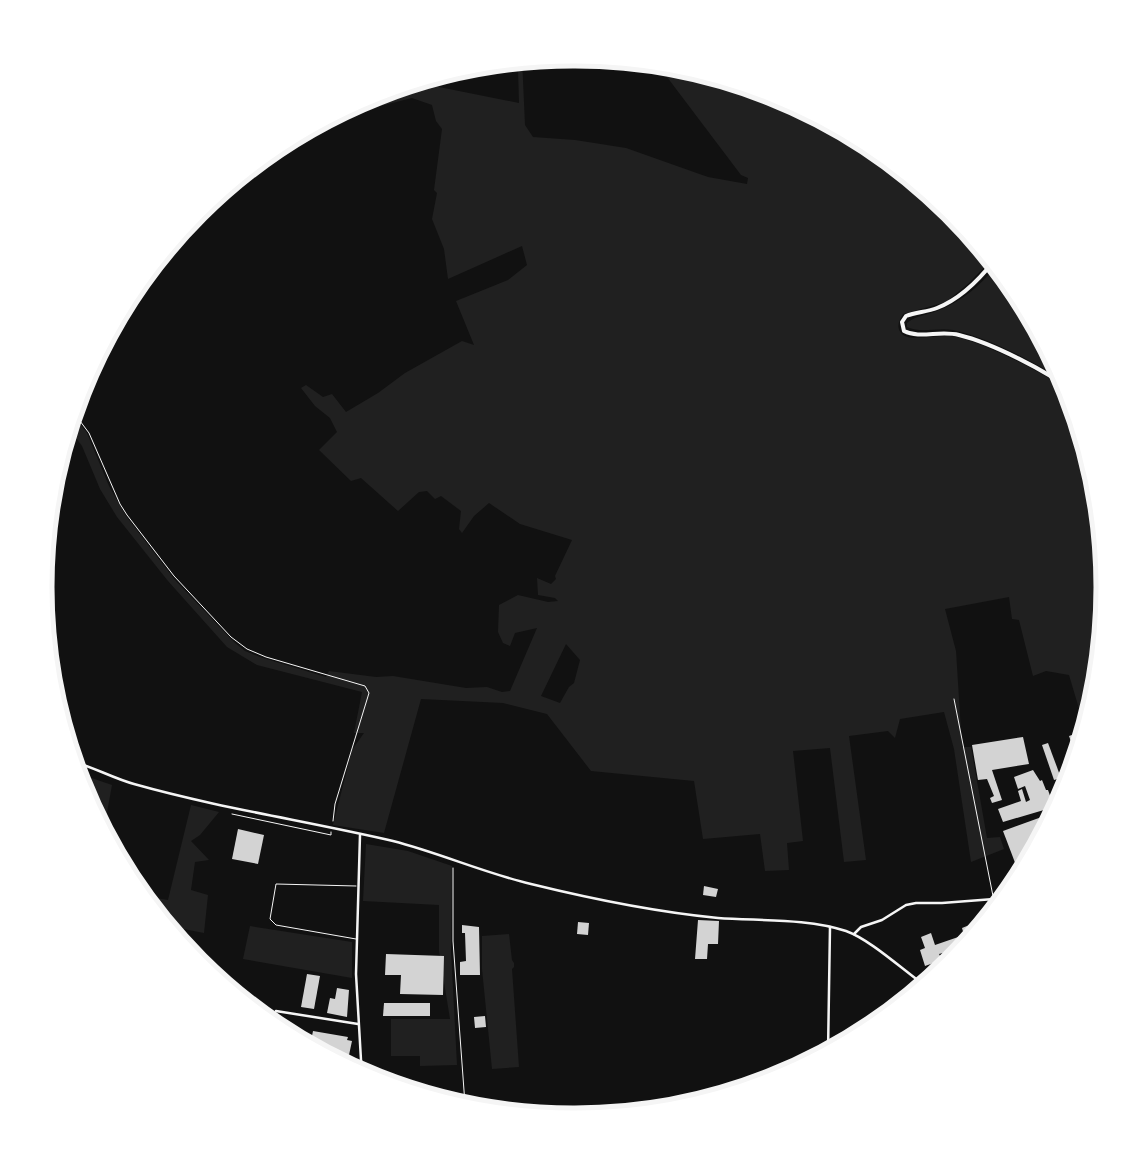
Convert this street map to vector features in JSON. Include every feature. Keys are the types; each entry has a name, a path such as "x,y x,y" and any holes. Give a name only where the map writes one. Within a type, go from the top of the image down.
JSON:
{"main road":[{"path":"987,269 959,296 934,309 906,316 902,322 904,330 913,335 940,332 968,338 1052,378"}],"street":[{"path":"83,764 129,783 390,841 527,883 585,896 714,917 830,927 854,934 917,979"},
{"path":"360,835 357,940 362,1063"},
{"path":"854,934 861,926 916,902 992,899"},
{"path":"828,1043 830,927"},
{"path":"276,1011 359,1024"}],"lane":[{"path":"954,699 994,897"},
{"path":"357,940 276,925 270,918 276,884 359,886"}],"path":[{"path":"80,421 89,432 127,515 174,576 230,637 266,657 366,686 369,693 335,804 332,829"},
{"path":"454,858 452,930 464,1096"}],"shaded area":[{"path":"518,69 522,69 525,125 533,137 626,148 708,177 747,184 748,178 741,175 666,74 709,83 774,105 835,135 891,173 943,218 985,266 946,302 903,314 899,330 907,337 951,336 970,341 1054,381 1085,485 1096,587 1091,655 1080,712 1069,675 1046,671 1033,676 1019,620 1012,619 1009,597 945,609 956,651 962,747 971,747 987,838 1000,837 1004,849 971,862 954,749 944,712 900,719 895,738 888,731 849,736 866,860 844,862 830,748 793,751 803,841 787,843 789,870 765,871 760,834 703,839 694,781 591,771 547,714 503,703 421,699 384,833 333,825 352,750 364,733 354,733 362,692 257,665 227,647 117,517 75,436 79,423 126,516 175,580 245,651 326,677 329,671 510,691 537,628 515,633 510,646 503,643 498,632 499,605 518,595 558,601 538,595 537,578 551,584 556,579 572,540 520,524 489,503 462,533 461,511 427,491 419,492 398,511 361,478 351,481 319,450 337,432 330,418 301,388 306,385 323,397 332,394 346,412 462,341 474,345 456,301 508,280 527,265 522,246 448,279 444,249 432,219 442,129 432,105 412,98 361,111 431,85 519,103","holes":["566,644 580,660 574,683 560,703 541,696"]},
{"path":"990,273 1026,326 1049,372 967,334 907,327 914,319 946,307 977,287"},
{"path":"88,777 112,785 106,818"},
{"path":"191,805 219,812 191,841 209,860 195,862 191,890 208,895 204,933 180,928 155,898 168,900"},
{"path":"366,844 408,851 452,866 451,951 457,1065 420,1066 420,1056 391,1056 391,1019 450,1019 439,951 439,905 363,901"},
{"path":"250,926 352,942 352,978 243,959"},
{"path":"509,934 519,1067 492,1069 482,936"}],"building":[{"path":"1023,737 1029,764 992,770 1002,800 992,803 990,798 994,796 987,779 978,780 972,745"},
{"path":"1048,743 1059,779 1054,780 1042,745"},
{"path":"1033,770 1051,798 1046,809 1003,822 998,809 1021,801 1018,791 1022,789 1026,802 1030,800 1025,786 1018,789 1014,777"},
{"path":"1043,817 1016,864 1003,831"},
{"path":"238,829 264,835 258,864 232,859"},
{"path":"704,886 718,889 716,897 703,895"},
{"path":"698,920 719,921 718,944 708,944 707,959 695,959"},
{"path":"578,922 589,923 588,935 577,934"},
{"path":"462,925 479,927 480,975 460,975 460,962 466,961"},
{"path":"931,933 935,945 962,936 947,952 939,954 941,958 937,962 925,966 921,937"},
{"path":"386,954 444,956 443,995 400,994 401,975 385,975"},
{"path":"307,974 320,976 314,1009 301,1007"},
{"path":"337,988 349,990 347,1017 327,1013"},
{"path":"384,1003 430,1003 430,1016 383,1016"},
{"path":"485,1016 486,1027 475,1028 474,1017"},
{"path":"313,1031 348,1037 352,1041 349,1055 340,1053 312,1038"}]}
